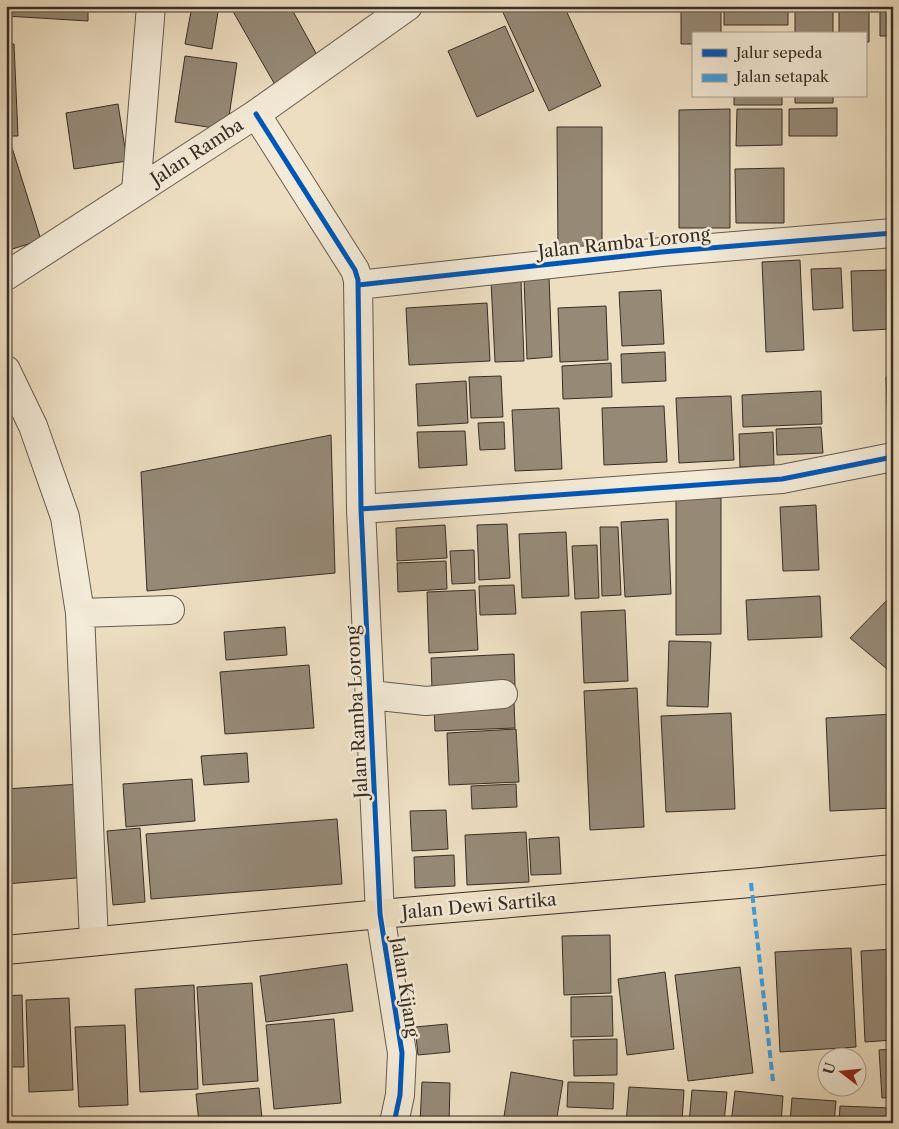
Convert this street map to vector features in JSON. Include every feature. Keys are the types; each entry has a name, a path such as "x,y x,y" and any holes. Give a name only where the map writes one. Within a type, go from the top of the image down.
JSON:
{"main road":[{"name":"Jalan Dewi Sartika","path":"6,950 380,914 742,884 893,868"}],"street":[{"path":"136,191 151,6"},
{"name":"Jalan Ramba","path":"6,276 256,114 408,6"},
{"name":"Jalan Ramba Lorong","path":"256,114 355,270 358,285 360,509 380,914"},
{"name":"Jalan Ramba Lorong","path":"358,285 662,252 893,233"},
{"path":"6,370 33,426 65,517 80,613 94,941"},
{"path":"360,509 782,479 893,457"},
{"path":"80,613 170,610"},
{"path":"370,695 426,701 503,694"},
{"name":"Jalan Kijang","path":"380,914 402,1053 400,1095 394,1123"}],"building":[{"path":"6,6 88,6 88,21 6,16"},
{"path":"192,6 219,6 212,49 185,44"},
{"path":"235,6 290,6 322,64 278,90 231,8"},
{"path":"500,6 564,6 601,86 549,111"},
{"path":"681,6 721,6 721,32 692,32 692,44 681,44"},
{"path":"724,6 788,6 788,25 724,25"},
{"path":"795,6 833,6 833,32 795,32"},
{"path":"839,6 869,6 869,42 866,42 866,32 839,32"},
{"path":"880,6 893,6 893,36 880,36"},
{"path":"505,26 534,91 477,117 448,51"},
{"path":"14,44 18,136 6,136 6,45"},
{"path":"185,56 237,63 227,130 175,122"},
{"path":"734,98 782,98 782,105 734,105"},
{"path":"795,98 833,98 833,103 795,103"},
{"path":"118,104 127,161 74,169 66,113"},
{"path":"837,108 837,136 789,136 789,109"},
{"path":"730,109 730,228 679,228 679,110"},
{"path":"737,109 782,109 782,145 736,146"},
{"path":"557,127 602,127 602,249 558,249"},
{"path":"9,138 41,240 6,251 6,139"},
{"path":"784,168 784,223 736,223 735,169"},
{"path":"800,260 804,350 766,352 762,262"},
{"path":"841,268 843,308 813,310 811,269"},
{"path":"889,270 891,329 853,331 851,271"},
{"path":"549,277 552,357 527,359 524,278"},
{"path":"521,280 524,361 495,362 491,281"},
{"path":"661,290 664,344 622,346 619,292"},
{"path":"487,303 490,361 409,365 406,308"},
{"path":"606,306 608,360 560,362 558,308"},
{"path":"665,352 666,381 622,383 621,354"},
{"path":"611,363 612,397 563,399 562,366"},
{"path":"501,376 503,417 471,418 469,377"},
{"path":"893,376 893,425 888,425 886,377"},
{"path":"466,381 468,423 418,426 416,384"},
{"path":"821,391 822,424 743,427 742,395"},
{"path":"731,396 734,460 679,463 676,398"},
{"path":"664,406 667,462 604,465 602,408"},
{"path":"559,408 562,469 515,471 512,410"},
{"path":"504,422 505,449 480,450 478,423"},
{"path":"821,427 823,453 777,455 776,429"},
{"path":"465,431 467,465 419,468 417,432"},
{"path":"773,432 774,465 740,467 739,434"},
{"path":"331,435 335,573 147,591 141,472"},
{"path":"721,498 721,634 676,635 676,499"},
{"path":"816,505 819,570 783,571 780,507"},
{"path":"668,519 671,594 625,597 621,522"},
{"path":"507,524 510,578 479,580 477,525"},
{"path":"445,525 447,558 397,561 396,528"},
{"path":"600,527 618,527 621,595 602,596"},
{"path":"566,532 569,596 522,598 519,534"},
{"path":"597,545 599,598 575,599 572,546"},
{"path":"474,550 475,583 452,584 450,551"},
{"path":"446,561 447,589 398,592 397,563"},
{"path":"514,585 516,614 480,615 479,586"},
{"path":"475,590 478,650 429,653 427,592"},
{"path":"893,594 893,674 850,638"},
{"path":"820,596 822,637 748,640 746,600"},
{"path":"625,610 628,681 584,683 581,612"},
{"path":"285,627 287,655 226,660 224,632"},
{"path":"669,641 711,642 708,707 667,706"},
{"path":"514,654 515,686 432,690 431,658"},
{"path":"309,665 314,728 225,734 220,672"},
{"path":"637,688 644,827 590,830 584,691"},
{"path":"514,701 515,728 435,731 434,706"},
{"path":"731,713 735,809 666,812 661,716"},
{"path":"893,714 893,808 830,811 826,718"},
{"path":"516,729 519,782 449,785 447,733"},
{"path":"247,753 249,782 204,785 201,756"},
{"path":"192,779 195,821 126,827 123,784"},
{"path":"80,784 87,877 6,884 6,789"},
{"path":"516,784 517,807 472,809 471,786"},
{"path":"446,810 448,849 412,851 410,811"},
{"path":"337,819 342,884 151,899 146,834"},
{"path":"140,828 145,902 113,905 107,831"},
{"path":"526,832 529,882 467,885 465,835"},
{"path":"559,837 561,874 531,875 529,839"},
{"path":"454,855 455,886 415,888 414,857"},
{"path":"610,935 611,993 564,995 562,936"},
{"path":"851,948 856,1046 816,1046 816,1050 780,1052 775,952"},
{"path":"893,949 893,1040 865,1042 861,951"},
{"path":"347,964 353,1011 266,1022 260,976"},
{"path":"740,967 753,1073 688,1081 675,975"},
{"path":"665,972 674,1049 627,1055 618,979"},
{"path":"252,983 258,1081 203,1085 197,987"},
{"path":"194,985 198,1089 140,1092 135,989"},
{"path":"22,995 24,1067 6,1067 6,996"},
{"path":"612,996 613,1036 571,1037 571,997"},
{"path":"69,998 73,1090 29,1092 26,1000"},
{"path":"334,1019 341,1103 274,1109 266,1025"},
{"path":"447,1024 450,1052 418,1055 415,1027"},
{"path":"125,1025 128,1105 79,1107 75,1027"},
{"path":"617,1039 617,1075 574,1076 573,1040"},
{"path":"893,1049 893,1097 882,1098 879,1050"},
{"path":"511,1072 563,1081 556,1123 503,1123"},
{"path":"422,1082 450,1083 449,1123 420,1123"},
{"path":"568,1082 614,1083 613,1109 567,1107"},
{"path":"629,1087 684,1090 682,1123 626,1123"},
{"path":"259,1088 262,1119 224,1123 199,1123 196,1094"},
{"path":"692,1090 727,1092 724,1123 689,1123"},
{"path":"735,1091 783,1096 781,1123 731,1123"},
{"path":"792,1098 836,1101 834,1123 790,1123"},
{"path":"840,1106 891,1108 891,1123 839,1123"}],"marked path":[{"path":"751,883 773,1081"}],"cycle path":[{"path":"256,114 355,270 358,280 361,509 380,914 402,1053 400,1095 394,1123"},
{"path":"358,285 662,252 893,233"},
{"path":"361,509 782,479 893,457"}]}
